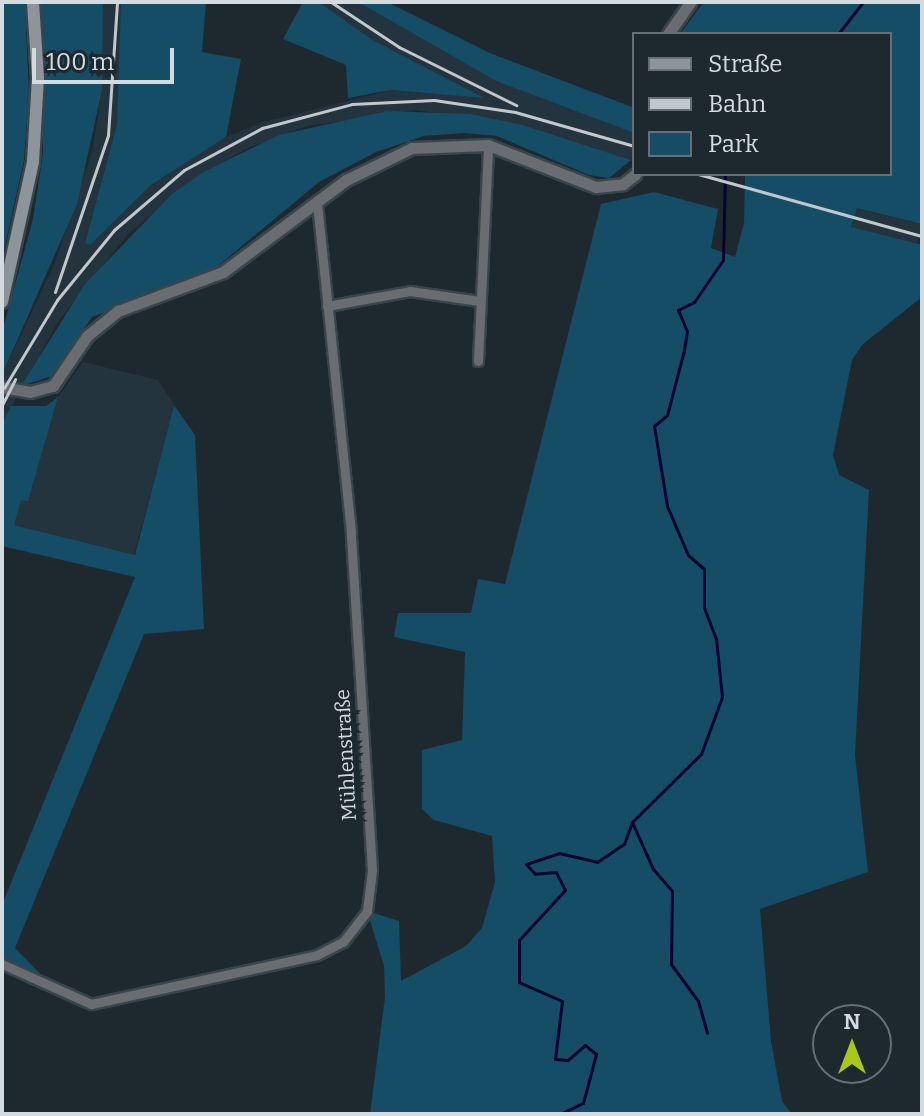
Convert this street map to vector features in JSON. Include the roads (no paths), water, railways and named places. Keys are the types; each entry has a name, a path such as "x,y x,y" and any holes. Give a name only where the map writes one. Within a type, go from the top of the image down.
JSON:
{"main road":[{"path":"2,302 33,162 38,78 33,2"}],"street":[{"path":"669,32 690,2"},
{"path":"478,361 488,145"},
{"path":"2,387 30,392 53,386 107,319 223,272 317,201 412,148 488,145 596,187 623,184 633,176"},
{"name":"Mühlenstraße","path":"2,964 91,1004 317,955 343,942 367,911 372,870 351,532 317,201"},
{"path":"327,306 410,291 479,301"}],"waterway":[{"path":"840,32 863,2"},
{"path":"560,1114 583,1103 596,1054 585,1045 568,1060 555,1059 562,1001 519,982 519,940 565,890 556,872 535,874 526,864 559,853 597,862 624,844 632,822 701,754 722,697 716,639 704,608 704,569 688,555 667,506 654,426 667,415 684,350 687,331 678,310 694,302 723,260 725,176"},
{"path":"632,822 653,869 672,891 671,964 698,1001 707,1033"}],"railway":[{"path":"55,292 108,135 117,2"},
{"path":"331,2 399,47 516,105"},
{"path":"4,388 57,300 114,230 184,170 262,128 352,104 434,100 515,112 632,145"},
{"path":"705,176 922,236"},
{"path":"2,405 15,379"}]}
